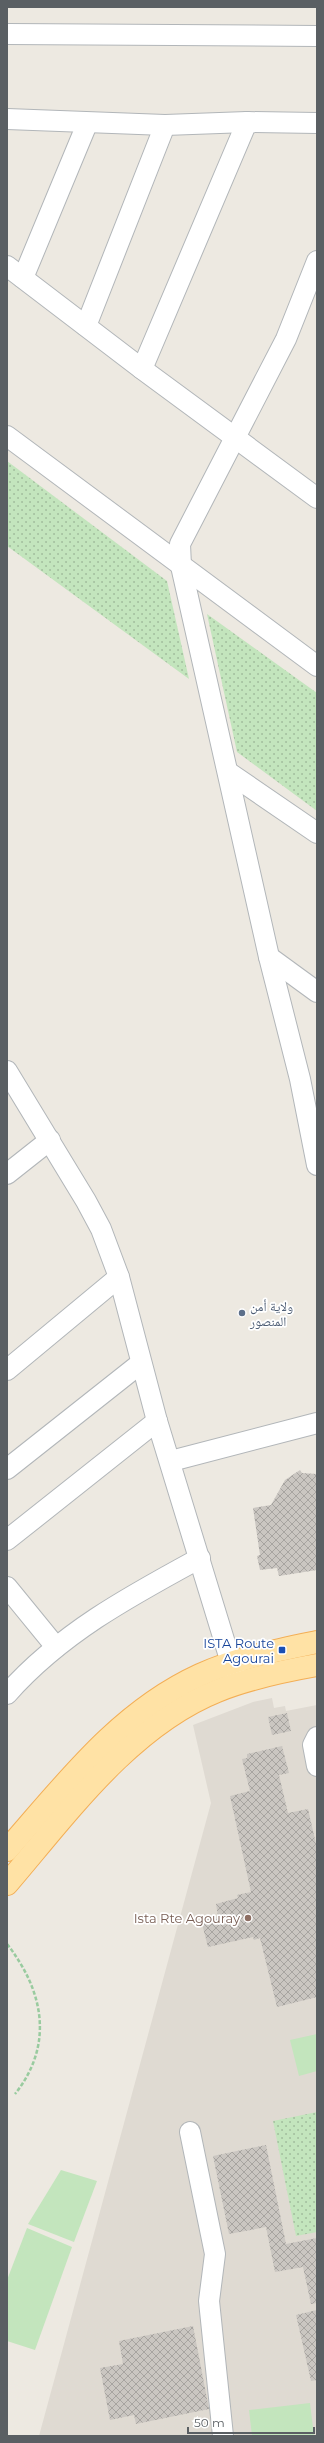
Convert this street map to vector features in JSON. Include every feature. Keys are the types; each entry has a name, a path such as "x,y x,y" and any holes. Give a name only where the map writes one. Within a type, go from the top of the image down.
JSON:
{"main road":[{"path":"7,1850 83,1763 123,1723 147,1705 200,1675 230,1663 262,1654 317,1642"},
{"path":"7,1884 62,1819 141,1737 191,1704 217,1691 238,1684 317,1665"}],"street":[{"path":"7,34 317,36"},
{"path":"7,119 87,124 166,125 247,122 317,123"},
{"path":"142,369 247,122"},
{"path":"23,278 87,124"},
{"path":"86,326 166,125"},
{"path":"317,261 286,339 237,437 180,544 181,566 269,956 300,1079 317,1165"},
{"path":"7,266 142,369 237,437 317,498"},
{"path":"7,436 317,666"},
{"path":"228,772 317,833"},
{"path":"269,956 317,992"},
{"path":"8,1074 50,1140 101,1229 119,1277 157,1421 171,1461 230,1663 238,1684"},
{"path":"300,1079 317,1091"},
{"path":"7,1174 50,1140"},
{"path":"7,1370 119,1277"},
{"path":"7,1469 141,1363"},
{"path":"7,1540 157,1421"},
{"path":"171,1461 317,1423"},
{"path":"7,1694 56,1647 103,1612 200,1558"},
{"path":"7,1587 56,1647"},
{"path":"317,1737 313,1745 317,1766"},
{"path":"190,2132 215,2254 209,2301 223,2436"}],"path":[{"path":"7,1944 25,1969 36,1992 40,2017 36,2057 28,2078 15,2094"}],"shaded area":[{"path":"272,1698 274,1708 285,1706 286,1711 317,1705 317,2436 39,2436 211,1803 193,1725 253,1702"}],"green space":[{"path":"7,461 167,581 189,679 7,546"},
{"path":"207,614 317,693 317,811 237,752"},
{"path":"317,2034 317,2071 299,2076 290,2040"},
{"path":"317,2112 317,2232 296,2236 273,2121"},
{"path":"61,2170 97,2181 74,2242 28,2224"},
{"path":"27,2228 72,2247 35,2350 7,2341 7,2280"},
{"path":"310,2403 314,2436 252,2436 249,2410"}],"building":[{"path":"300,1470 302,1473 317,1474 317,1570 279,1576 277,1568 260,1570 257,1556 260,1555 253,1508 271,1505 285,1480"},
{"path":"287,1713 291,1731 272,1735 268,1717"},
{"path":"282,1746 289,1773 279,1775 288,1813 308,1809 317,1848 317,1997 277,2007 260,1938 254,1940 253,1937 208,1947 201,1920 218,1916 216,1904 238,1898 237,1895 251,1892 230,1796 250,1791 242,1759 247,1758 247,1754"},
{"path":"266,2145 286,2244 317,2238 317,2303 311,2304 303,2267 275,2272 266,2227 229,2234 213,2156"},
{"path":"317,2310 317,2380 311,2381 296,2315"},
{"path":"193,2326 209,2409 136,2424 134,2415 110,2420 100,2368 123,2364 119,2341"}],"place":[{"name":"ولاية أمن المنصور","path":"242,1313"},
{"name":"ISTA Route Agourai","path":"282,1650"},
{"name":"Ista Rte Agouray","path":"248,1918"}]}
